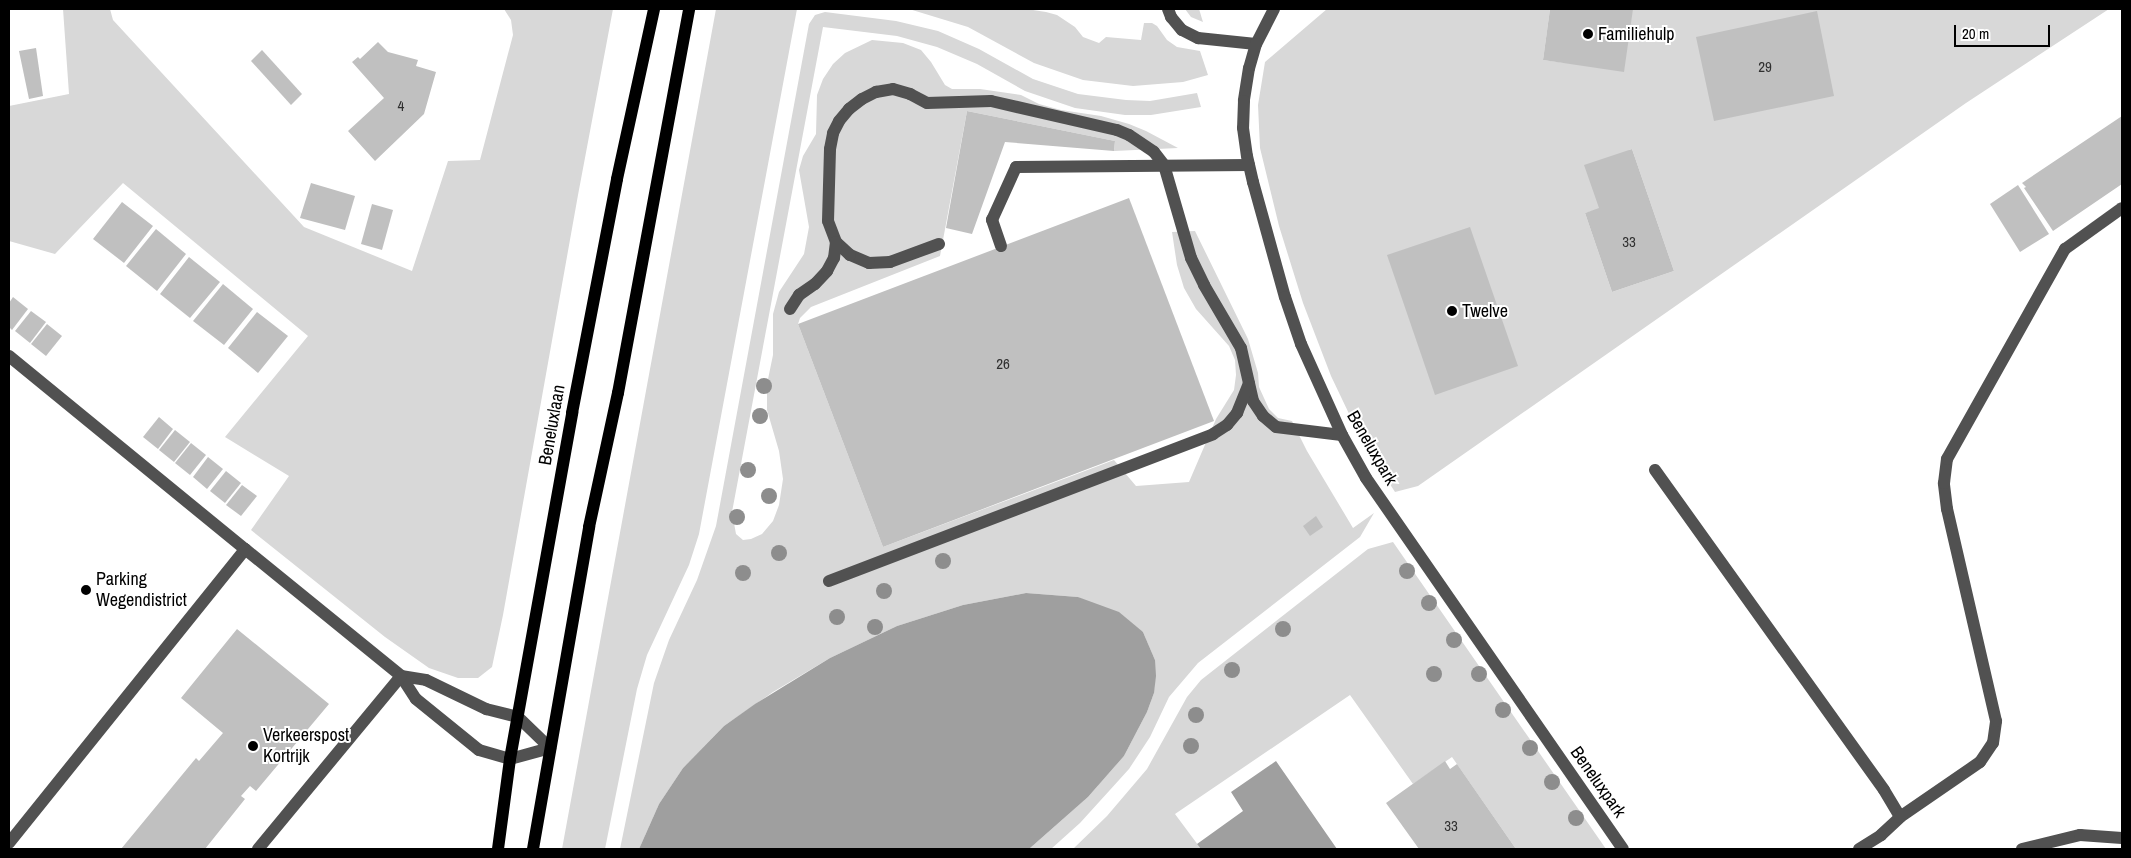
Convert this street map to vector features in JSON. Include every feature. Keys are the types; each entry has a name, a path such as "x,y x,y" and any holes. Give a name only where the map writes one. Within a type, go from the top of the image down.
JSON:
{"main road":[{"name":"Beneluxlaan","path":"498,849 510,759 607,228 654,9"},
{"path":"534,849 589,527 618,393 689,9"}],"street":[{"path":"1168,9 1171,17 1182,30 1198,38 1256,44"},
{"name":"Beneluxpark","path":"1274,9 1256,44 1244,101 1243,128 1249,165 1285,297 1301,344 1342,435 1366,478 1623,849"},
{"path":"790,309 799,295 815,284 827,271 834,258 836,242 828,221 830,149 833,133 849,108 876,92 893,89 910,94 926,104 991,101 1117,130 1142,143 1164,165 1192,258 1204,285 1241,348 1253,401 1263,416 1276,427 1342,435"},
{"path":"1001,246 992,220 1016,167 1249,165"},
{"path":"1859,849 1881,834 1900,817 1980,762 1993,744 1996,721 1947,509 1944,484 1947,459 2064,249 2122,208"},
{"path":"836,242 850,254 868,263 890,262 939,244"},
{"path":"9,356 401,676 416,699 479,750 510,759 550,748"},
{"path":"829,580 1213,434 1227,425 1237,412 1248,384"},
{"path":"1655,470 1884,790 1900,817"},
{"path":"9,843 245,549"},
{"path":"401,676 426,680 486,709 518,717 550,748"},
{"path":"258,849 401,676"},
{"path":"2022,849 2080,835 2122,838"}],"shaded area":[{"path":"63,9 110,9 113,20 304,227 412,271 448,161 480,160 513,35 511,20 504,9 613,9 503,615 492,667 478,678 458,678 429,668 385,637 251,530 289,476 225,437 308,336 123,183 55,254 9,241 9,106 69,94"},
{"path":"716,9 797,9 699,534 689,565 647,655 637,689 605,849 562,849"},
{"path":"909,9 1033,10 1046,12 1057,15 1075,27 1083,37 1099,43 1106,37 1141,40 1144,23 1152,23 1157,26 1167,40 1177,47 1200,51 1208,75 1183,82 1133,86 1083,80 1034,63 968,27"},
{"path":"1185,9 1199,9 1203,22 1191,17"},
{"path":"1327,9 1550,9 1543,60 1566,63 1575,9 2109,9 1966,103 1418,486 1395,492 1362,441 1331,376 1303,303 1279,226 1260,148 1258,105 1265,62","holes":["1632,149 1674,271 1612,292 1585,213 1599,209 1629,150"]},
{"path":"825,12 896,21 938,31 979,49 1033,79 1078,94 1150,101 1197,93 1201,107 1151,115 1125,115 1075,108 1025,91 977,64 937,47 897,36 823,27 732,512 736,534 743,540 762,534 773,521 779,505 783,479 779,451 767,410 767,384 773,355 773,314 779,292 804,254 809,227 799,170 803,156 816,134 817,95 823,79 833,64 845,53 872,40 903,43 921,50 945,85 952,89 980,89 1021,95 1039,104 1061,110 1101,116 1129,124 1178,148 1114,151 1115,141 967,111 940,256 811,307 800,318 798,324 883,547 1114,460 1136,486 1189,482 1216,419 1234,390 1235,360 1229,346 1196,309 1184,288 1177,265 1172,232 1195,231 1248,339 1258,373 1259,387 1269,409 1278,418 1292,421 1307,451 1353,528 1374,513 1360,537 1198,663 1169,697 1150,737 1129,769 1080,823 1051,849 1029,849 1088,797 1124,756 1147,712 1154,693 1155,660 1143,632 1078,597 1026,593 963,605 897,626 830,658 773,692 724,726 683,768 659,804 639,849 620,849 654,683 669,640 697,580 716,526 809,24 815,15"},
{"path":"1393,542 1606,849 1516,849 1452,757 1413,784 1350,695 1175,814 1201,849 1073,849 1107,816 1147,769 1187,697 1201,680 1368,549"},
{"path":"1026,593 1078,597 1119,612 1143,632 1155,660 1156,676 1154,693 1147,712 1124,756 1088,797 1029,849 639,849 659,804 683,768 724,726 755,704 830,658 897,626 963,605"},
{"path":"1276,761 1337,849 1201,849 1197,844 1243,811 1231,792"}],"building":[{"name":"Familiehulp","path":"1550,9 1633,9 1624,72 1543,60"},
{"path":"1817,11 1834,96 1714,121 1696,37"},
{"path":"378,42 388,52 418,60 416,66 436,72 424,114 375,161 348,131 384,98 352,62 358,57 360,59"},
{"path":"36,48 43,96 29,99 19,51"},
{"path":"262,50 302,94 291,105 251,61"},
{"path":"967,111 1115,141 1114,151 1005,142 972,234 946,228"},
{"path":"2122,116 2122,184 2053,231 2022,183"},
{"path":"1632,149 1674,271 1612,292 1585,213 1599,208 1584,165"},
{"path":"311,183 355,196 345,230 300,218"},
{"path":"2018,185 2049,234 2020,252 1990,204"},
{"path":"1129,198 1214,421 883,547 798,324"},
{"path":"122,202 153,226 124,263 93,239"},
{"path":"372,204 393,210 382,250 361,244"},
{"name":"Twelve","path":"1470,227 1518,366 1435,395 1387,255"},
{"path":"156,229 186,254 157,291 126,266"},
{"path":"189,257 220,282 190,318 160,294"},
{"path":"223,284 253,309 224,345 193,321"},
{"path":"13,297 28,309 12,330 9,327 9,303"},
{"path":"31,311 46,322 30,343 15,331"},
{"path":"257,312 288,336 258,373 228,348"},
{"path":"47,324 62,336 46,356 31,344"},
{"path":"159,417 173,429 158,449 143,437"},
{"path":"175,430 190,442 174,462 159,450"},
{"path":"191,443 206,455 190,475 175,463"},
{"path":"208,457 223,469 207,489 193,477"},
{"path":"226,471 241,483 225,503 210,491"},
{"path":"242,485 257,496 241,516 226,505"},
{"path":"1316,516 1323,527 1310,536 1303,526"},
{"name":"Verkeerspost Kortrijk","path":"237,629 329,704 256,791 250,786 241,796 245,799 205,849 121,849 196,758 199,761 223,733 181,698"},
{"path":"1445,761 1450,769 1457,764 1516,849 1419,849 1386,803"}],"place":[{"name":"Familiehulp","path":"1588,34"},
{"name":"Twelve","path":"1452,311"},
{"name":"Parking Wegendistrict","path":"86,590"},
{"name":"Verkeerspost Kortrijk","path":"253,746"}]}
